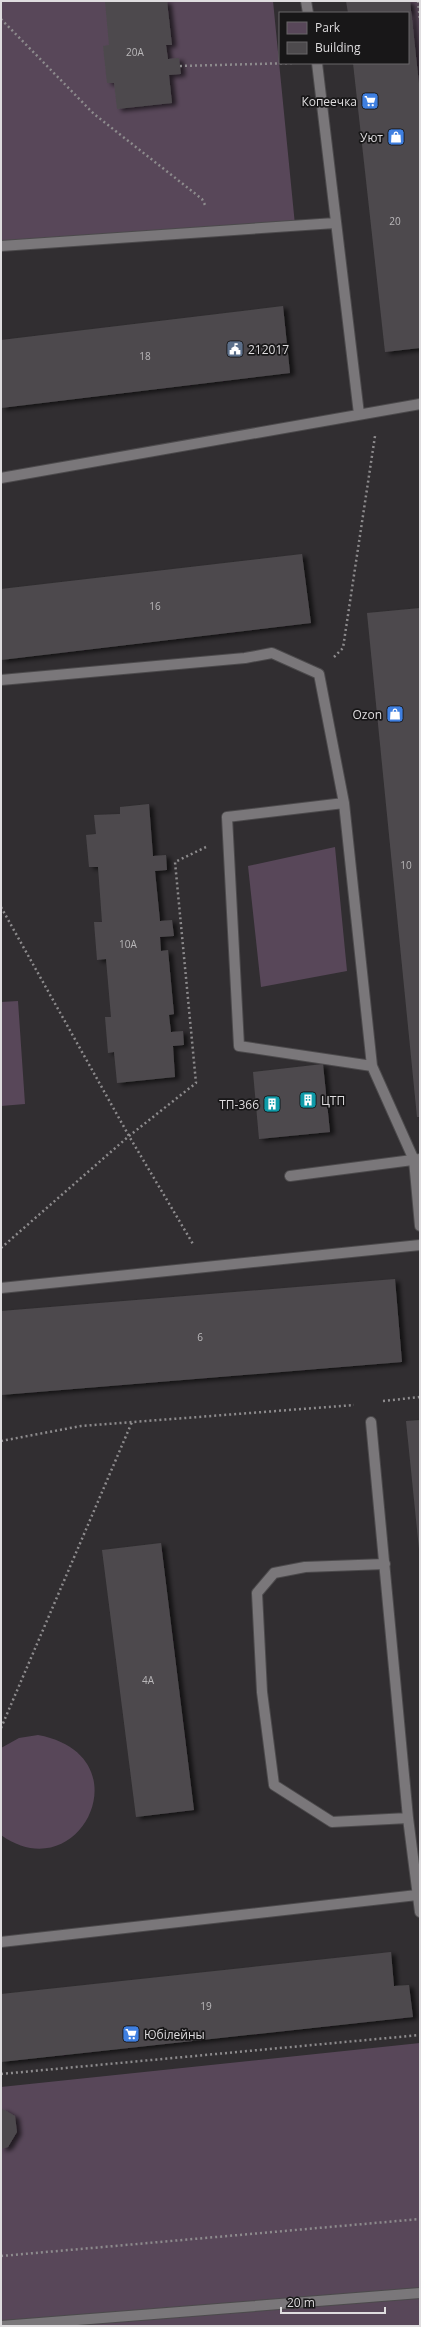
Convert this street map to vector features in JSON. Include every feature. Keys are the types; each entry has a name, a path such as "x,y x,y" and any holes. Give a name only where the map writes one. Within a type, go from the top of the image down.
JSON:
{"lane":[{"path":"306,1 308,12"},
{"path":"316,64 359,414"},
{"path":"1,246 335,223"},
{"path":"1,478 420,404"},
{"path":"1,680 245,658 272,653 320,674 344,803 372,1066 417,1159 420,1226"},
{"path":"344,803 227,817 239,1046 372,1066"},
{"path":"290,1176 417,1159"},
{"path":"1,1288 420,1245"},
{"path":"371,1422 386,1564 408,1818 416,1895 420,1912"},
{"path":"386,1564 305,1568 274,1573 257,1593 262,1692 274,1785 332,1822 408,1818"},
{"path":"1,1942 416,1895"},
{"path":"1,2326 420,2293"}],"path":[{"path":"418,1 420,21"},
{"path":"1,19 94,114 202,199 218,231"},
{"path":"180,66 279,64"},
{"path":"342,648 379,412"},
{"path":"1,1248 129,1136 196,1082 175,862 229,837"},
{"path":"1,907 129,1136 207,1267"},
{"path":"377,1402 420,1397"},
{"path":"1,1441 81,1426 362,1404"},
{"path":"1,1728 132,1422"},
{"path":"1,2074 420,2035"},
{"path":"1,2256 420,2219"}],"green space":[{"path":"1,1 273,1 295,225 1,250"},
{"path":"404,1 420,1 420,126 409,12 408,12"},
{"path":"335,847 347,971 261,987 248,866"},
{"path":"18,1001 25,1104 1,1106 1,1002"},
{"path":"38,1735 71,1747 89,1767 95,1790 90,1814 76,1834 55,1846 30,1848 1,1835 1,1748 19,1738"},
{"path":"420,2043 420,2326 1,2326 1,2087"}],"building":[{"path":"105,1 167,1 172,45 166,45 168,59 179,58 181,74 169,75 172,103 117,109 114,83 107,83 103,46 109,45"},
{"path":"346,1 410,1 420,93 420,348 385,352 353,64 409,64 409,12 348,12"},
{"path":"283,306 290,373 1,408 1,340"},
{"path":"302,554 311,623 1,660 1,589"},
{"path":"420,608 420,1117 417,1117 367,613"},
{"path":"149,804 153,856 166,855 167,870 155,871 160,921 172,920 174,936 160,937 161,951 168,950 174,1014 169,1015 171,1032 183,1031 184,1045 173,1046 175,1077 117,1083 114,1052 108,1053 105,1017 111,1017 106,959 97,960 94,922 102,922 98,867 89,867 86,835 96,834 94,815 120,814 120,807"},
{"path":"323,1064 330,1132 259,1139 253,1072"},
{"path":"395,1279 402,1362 1,1395 1,1311"},
{"path":"420,1420 420,1549 419,1549 406,1421"},
{"path":"161,1543 194,1810 136,1817 102,1550"},
{"path":"391,1952 394,1986 409,1985 413,2017 1,2062 1,1994"},
{"path":"1,2108 15,2116 17,2132 8,2147 1,2149"}],"place":[{"name":"Копеечка","path":"370,101"},
{"name":"Уют","path":"396,137"},
{"name":"212017","path":"235,349"},
{"name":"Ozon","path":"395,714"},
{"name":"ЦТП","path":"308,1100"},
{"name":"ТП-366","path":"272,1104"},
{"name":"Юбілейны","path":"131,2034"}]}
